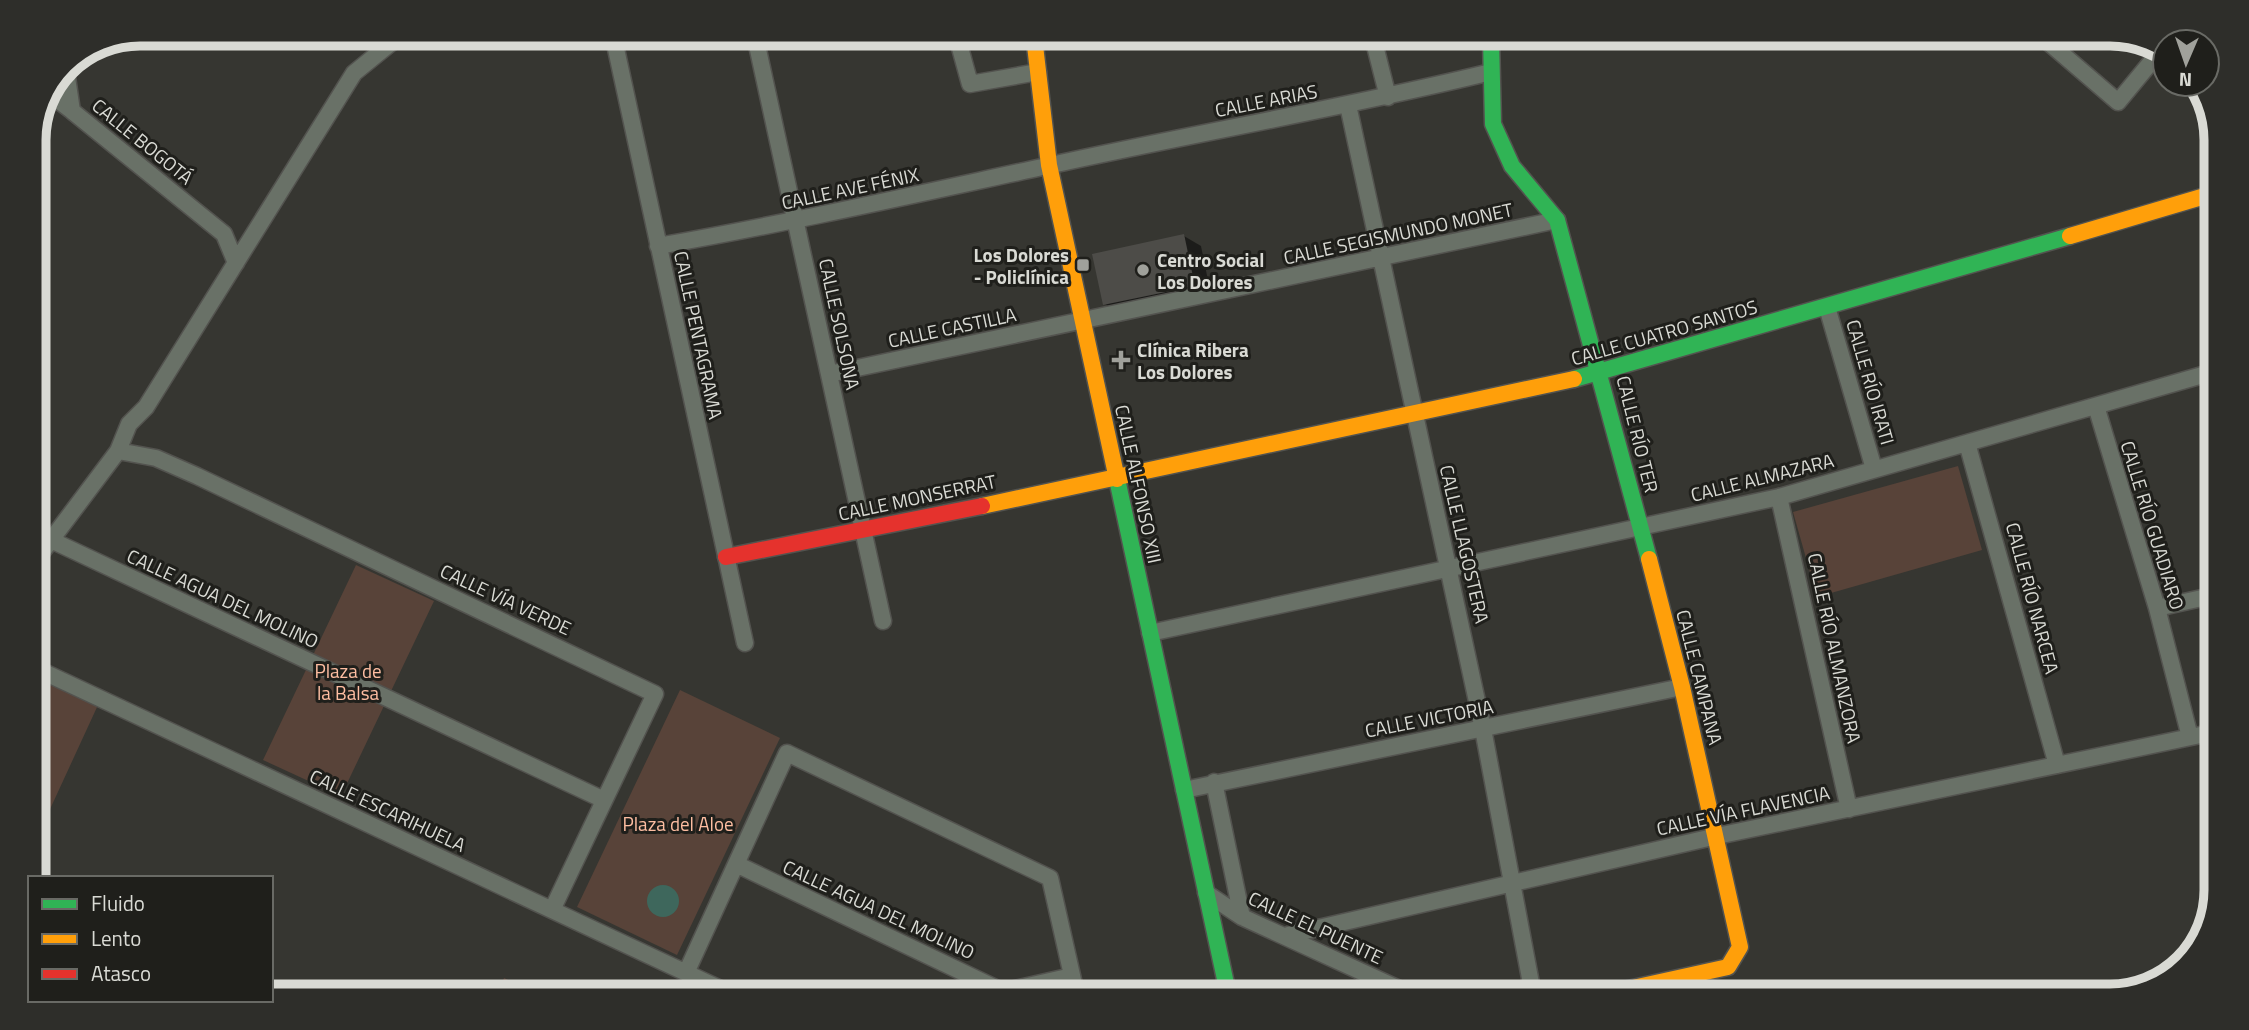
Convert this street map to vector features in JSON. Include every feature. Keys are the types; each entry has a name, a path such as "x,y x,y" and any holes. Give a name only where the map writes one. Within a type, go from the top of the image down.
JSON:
{"street":[{"path":"46,549 118,451 128,424 146,407 354,73 387,46"},
{"name":"CALLE PENTAGRAMA","path":"615,46 745,643"},
{"name":"CALLE SOLSONA","path":"757,46 883,621"},
{"path":"959,46 970,84 1038,72"},
{"name":"CALLE ALFONSO XIII","path":"1035,46 1049,165 1226,984"},
{"path":"1375,46 1388,97"},
{"name":"CALLE RÍO TER","path":"1491,46 1493,124 1512,166 1557,220 1601,373 1640,529"},
{"path":"2053,46 2118,102 2151,62"},
{"name":"CALLE ARIAS","path":"1049,165 1388,97 1491,72"},
{"name":"CALLE BOGOTÁ","path":"67,79 72,111 224,234"},
{"path":"55,98 72,111"},
{"name":"CALLE LLAGOSTERA","path":"1348,105 1483,729 1515,884 1531,984"},
{"name":"CALLE AVE FÉNIX","path":"658,246 796,222 1049,165"},
{"name":"CALLE CUATRO SANTOS","path":"1116,475 1601,373 2203,200"},
{"name":"CALLE SEGISMUNDO MONET","path":"1083,322 1557,220"},
{"path":"236,263 224,234 255,234"},
{"name":"CALLE RÍO IRATI","path":"1827,307 1874,469"},
{"name":"CALLE CASTILLA","path":"829,374 1083,322"},
{"name":"CALLE ALMAZARA","path":"1150,633 1779,497 2203,375"},
{"name":"CALLE RÍO GUADIARO","path":"2096,406 2157,608 2190,737"},
{"name":"CALLE RÍO NARCEA","path":"1967,443 2057,765"},
{"name":"CALLE VÍA VERDE","path":"118,451 156,458 197,476 655,694 552,910"},
{"name":"CALLE MONSERRAT","path":"726,557 864,531 1116,475"},
{"name":"CALLE RÍO ALMANZORA","path":"1779,497 1849,809"},
{"name":"CALLE CAMPANA","path":"1640,529 1682,687 1740,947 1728,967 1651,984"},
{"name":"CALLE AGUA DEL MOLINO","path":"53,541 604,800"},
{"path":"2157,608 2204,598"},
{"name":"CALLE ESCARIHUELA","path":"46,673 710,984"},
{"name":"CALLE VICTORIA","path":"1184,790 1682,687"},
{"name":"CALLE VÍA FLAVENCIA","path":"1288,935 1717,836 2204,734"},
{"path":"686,973 787,753 1050,878 1074,984"},
{"path":"1214,782 1242,917"},
{"name":"CALLE AGUA DEL MOLINO","path":"736,864 986,984"},
{"name":"CALLE EL PUENTE","path":"1206,893 1242,917 1288,935 1389,984"},
{"path":"1038,984 1072,976"}],"green space":[{"path":"1958,466 1982,550 1817,597 1793,512"},
{"name":"Plaza de la Balsa","path":"356,565 434,601 341,796 263,760"},
{"path":"46,681 98,705 46,818"},
{"name":"Plaza del Aloe","path":"680,690 780,738 677,955 577,907"},
{"path":"504,978 517,984 502,984"}],"water":[{"path":"663,885 674,890 679,901 674,912 663,917 652,912 647,901 652,890"}],"building":[{"name":"Centro Social Los Dolores","path":"1184,234 1195,286 1103,305 1092,254"}],"traffic: fast":[{"path":"1491,46 1493,124 1512,166 1557,220 1649,559"},
{"path":"1574,379 2070,236"},
{"path":"1117,479 1226,984"}],"traffic: slow":[{"path":"1035,46 1049,165 1117,479"},
{"path":"2070,236 2203,197"},
{"path":"982,506 1574,379"},
{"path":"1649,559 1682,687 1740,947 1728,967 1651,984"}],"traffic: jam":[{"path":"726,557 982,506"}],"place":[{"name":"Los Dolores - Policlínica","path":"1083,265"},
{"name":"Centro Social Los Dolores","path":"1143,270"},
{"name":"Clínica Ribera Los Dolores","path":"1121,360"}]}
